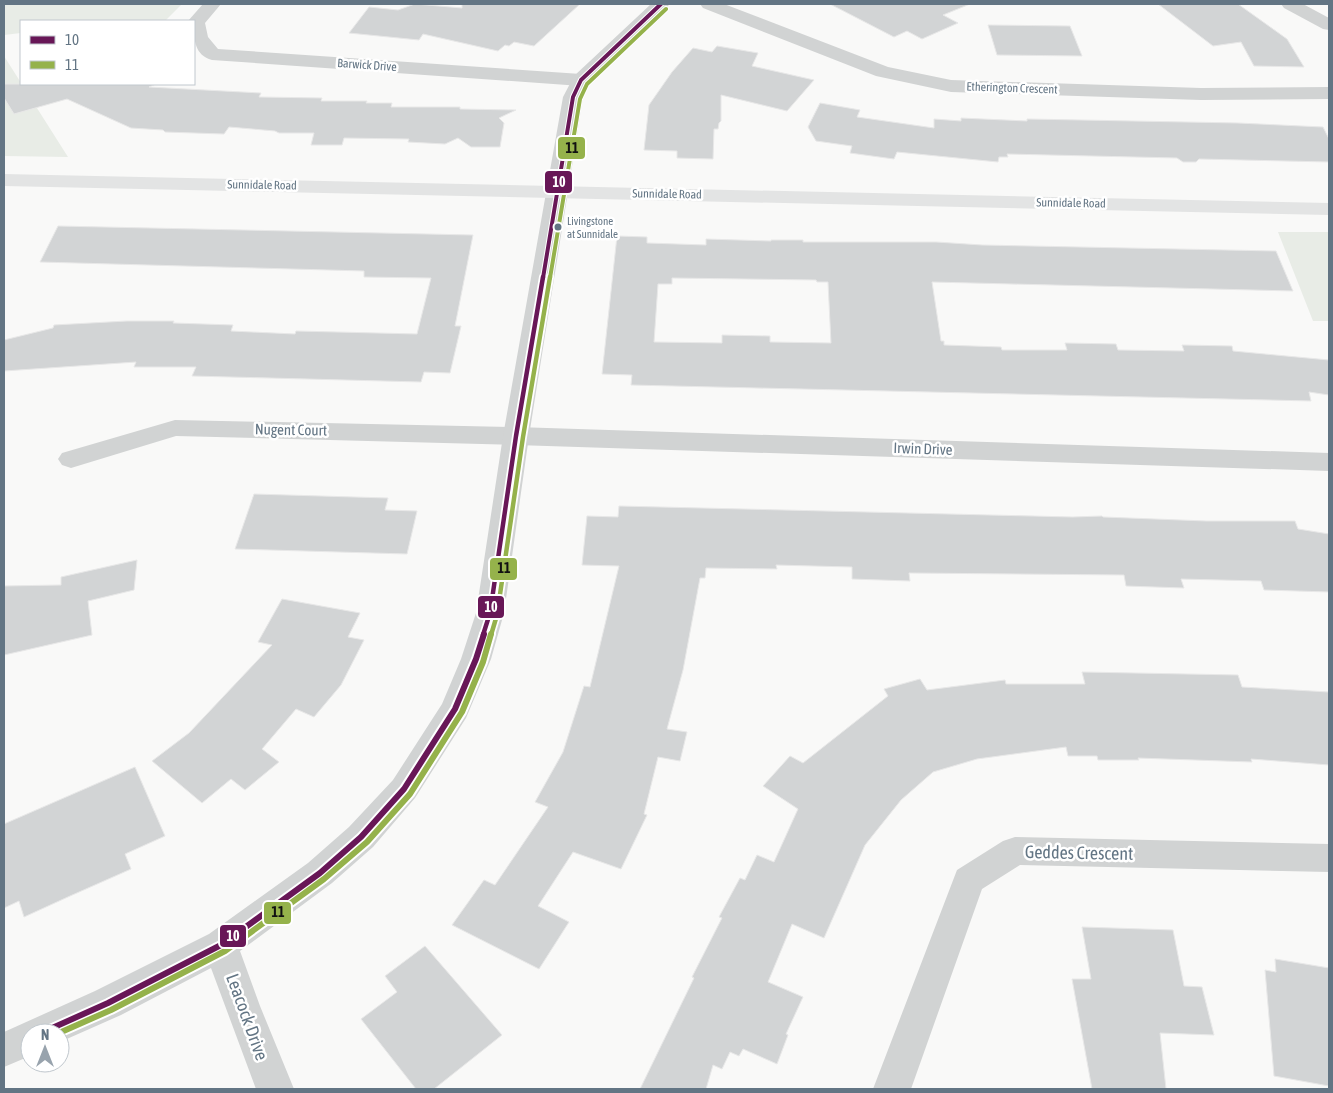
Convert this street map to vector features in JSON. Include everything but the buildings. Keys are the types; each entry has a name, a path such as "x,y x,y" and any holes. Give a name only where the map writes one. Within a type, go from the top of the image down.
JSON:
{"main road":[{"name":"Sunnidale Road","path":"4,180 1329,210"}],"street":[{"name":"Barwick Drive","path":"212,4 196,22 198,38 212,54 581,80"},
{"path":"63,1023 108,1003 221,945 320,873 361,837 404,789 455,710 476,659 490,613 516,436 573,97 581,80 661,4"},
{"name":"Etherington Crescent","path":"709,4 883,72 951,86 1201,94 1329,93"},
{"path":"1290,4 1329,25"},
{"name":"Nugent Court","path":"71,459 175,428 516,436"},
{"name":"Irwin Drive","path":"516,436 1329,462"},
{"name":"Geddes Crescent","path":"892,1089 969,880 1015,851 1329,858"},
{"name":"Leacock Drive","path":"221,945 242,1006 275,1089"},
{"path":"4,1050 20,1043"}],"shaded area":[{"path":"4,4 182,4 166,20 20,20 20,33 4,35"},
{"path":"4,56 20,81 20,85 22,85 68,157 4,156"},
{"path":"1278,232 1329,232 1329,321 1313,321"}],"transit line":[{"name":"10","path":"63,1023 108,1003 221,945 320,873 361,837 404,789 455,709 476,659 490,613 516,436 573,97 581,80 661,4"},
{"name":"11","path":"70,1028 111,1010 225,951 324,879 367,842 410,794 462,712 483,662 497,615 523,437 580,99 587,84 666,9"}],"place":[{"name":"Livingstone at Sunnidale","path":"558,227"}]}
